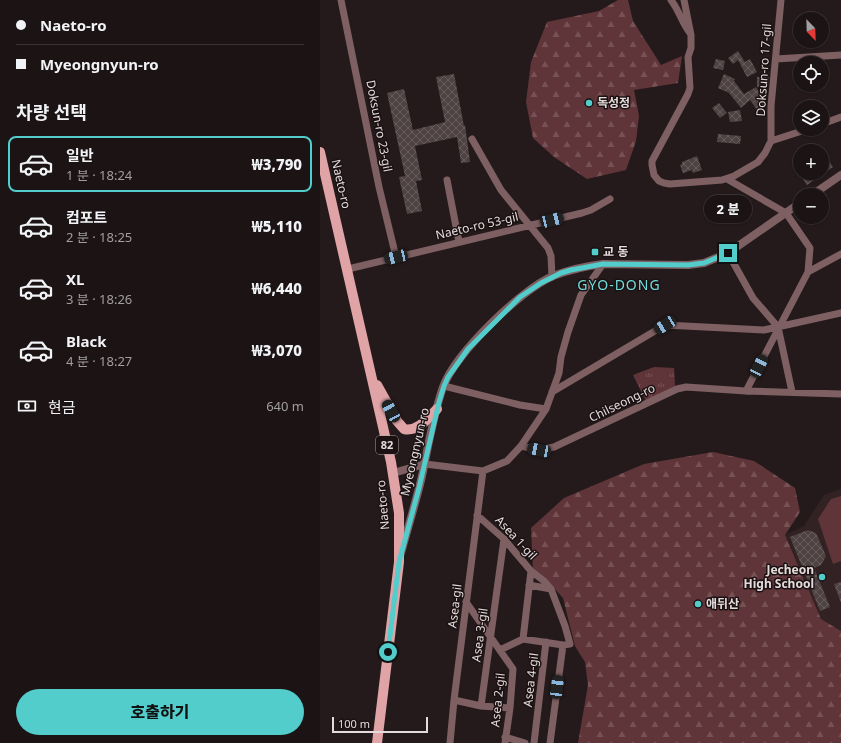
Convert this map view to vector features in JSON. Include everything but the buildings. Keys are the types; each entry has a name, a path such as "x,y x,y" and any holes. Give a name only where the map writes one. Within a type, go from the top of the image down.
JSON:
{"main road":[{"name":"Naeto-ro","path":"320,152 372,375 393,473 399,513 399,562 377,743"},
{"path":"372,375 397,421 404,429 413,429 421,425 437,409"}],"street":[{"name":"Doksun-ro 23-gil","path":"340,0 354,61 379,187 396,257"},
{"path":"671,0 677,8 686,28 691,35"},
{"path":"684,0 691,35 691,48 688,57 690,88 652,161 652,170 654,175 659,180 670,184 727,179 758,162 771,142 793,134"},
{"name":"Doksun-ro 17-gil","path":"771,142 771,106 781,0"},
{"path":"776,59 841,54"},
{"path":"829,121 841,117"},
{"path":"472,139 494,179 548,248 551,256 552,277"},
{"path":"822,188 841,175"},
{"path":"727,179 786,213 810,248 808,272 746,391"},
{"path":"447,180 459,242"},
{"name":"Naeto-ro 53-gil","path":"348,268 582,213 591,210 610,199"},
{"name":"Myeongnyun-ro","path":"399,562 444,386 460,360 476,340 520,297 530,289 552,277 571,270 603,264 688,265 704,263 728,253 793,208"},
{"path":"728,253 753,298 778,327 792,392"},
{"path":"808,272 841,254"},
{"path":"393,473 424,464 483,471 507,461 521,446 546,409 559,373 561,357 568,332 581,295 603,264"},
{"path":"552,392 665,325 764,330 841,313"},
{"path":"444,386 520,405 546,409"},
{"name":"Chilseong-ro","path":"521,446 539,450 554,448 677,389 694,387 746,391 841,394"},
{"name":"Asea-gil","path":"450,743 454,700 483,471"},
{"name":"Asea 1-gil","path":"477,515 504,539 531,571 529,585"},
{"name":"Asea 3-gil","path":"481,706 504,539"},
{"path":"531,571 544,581 551,589 566,626 570,644 563,645 546,642"},
{"path":"529,585 551,589"},
{"name":"Asea 4-gil","path":"523,639 529,585"},
{"name":"Asea 2-gil","path":"466,602 500,650 513,672 510,708 505,740"},
{"name":"Asea 4-gil","path":"500,650 523,639 546,642 534,743"},
{"path":"550,743 563,645"},
{"path":"454,700 481,706 510,708"},
{"path":"505,740 525,743"}],"shaded area":[{"name":"Jecheon High School","path":"841,489 841,631 821,619 785,535 804,526 824,495"}],"green space":[{"path":"618,0 628,0 633,21 661,65 682,56 678,83 634,90 639,116 636,141 626,170 587,179 554,157 533,138 526,102 531,62 547,22 599,11"},
{"path":"654,367 674,368 675,386 646,401 633,375"},
{"path":"713,452 754,461 795,488 800,512 785,535 821,619 841,631 841,743 578,743 588,685 585,662 575,646 563,598 553,587 533,570 531,528 564,498 644,464"},
{"path":"841,496 841,561 833,564 818,519 831,499"}],"place":[{"name":"독성정","path":"589,103"},
{"name":"교 동","path":"595,252"},
{"name":"Jecheon High School","path":"822,577"},
{"name":"애뒤산","path":"698,604"}],"district":[{"name":"GYO-DONG","path":"619,285"}],"route":[{"path":"388,652 399,562 419,488 439,402 448,377 468,349 520,297 530,289 561,273 603,264 688,265 704,263 728,253"}]}
